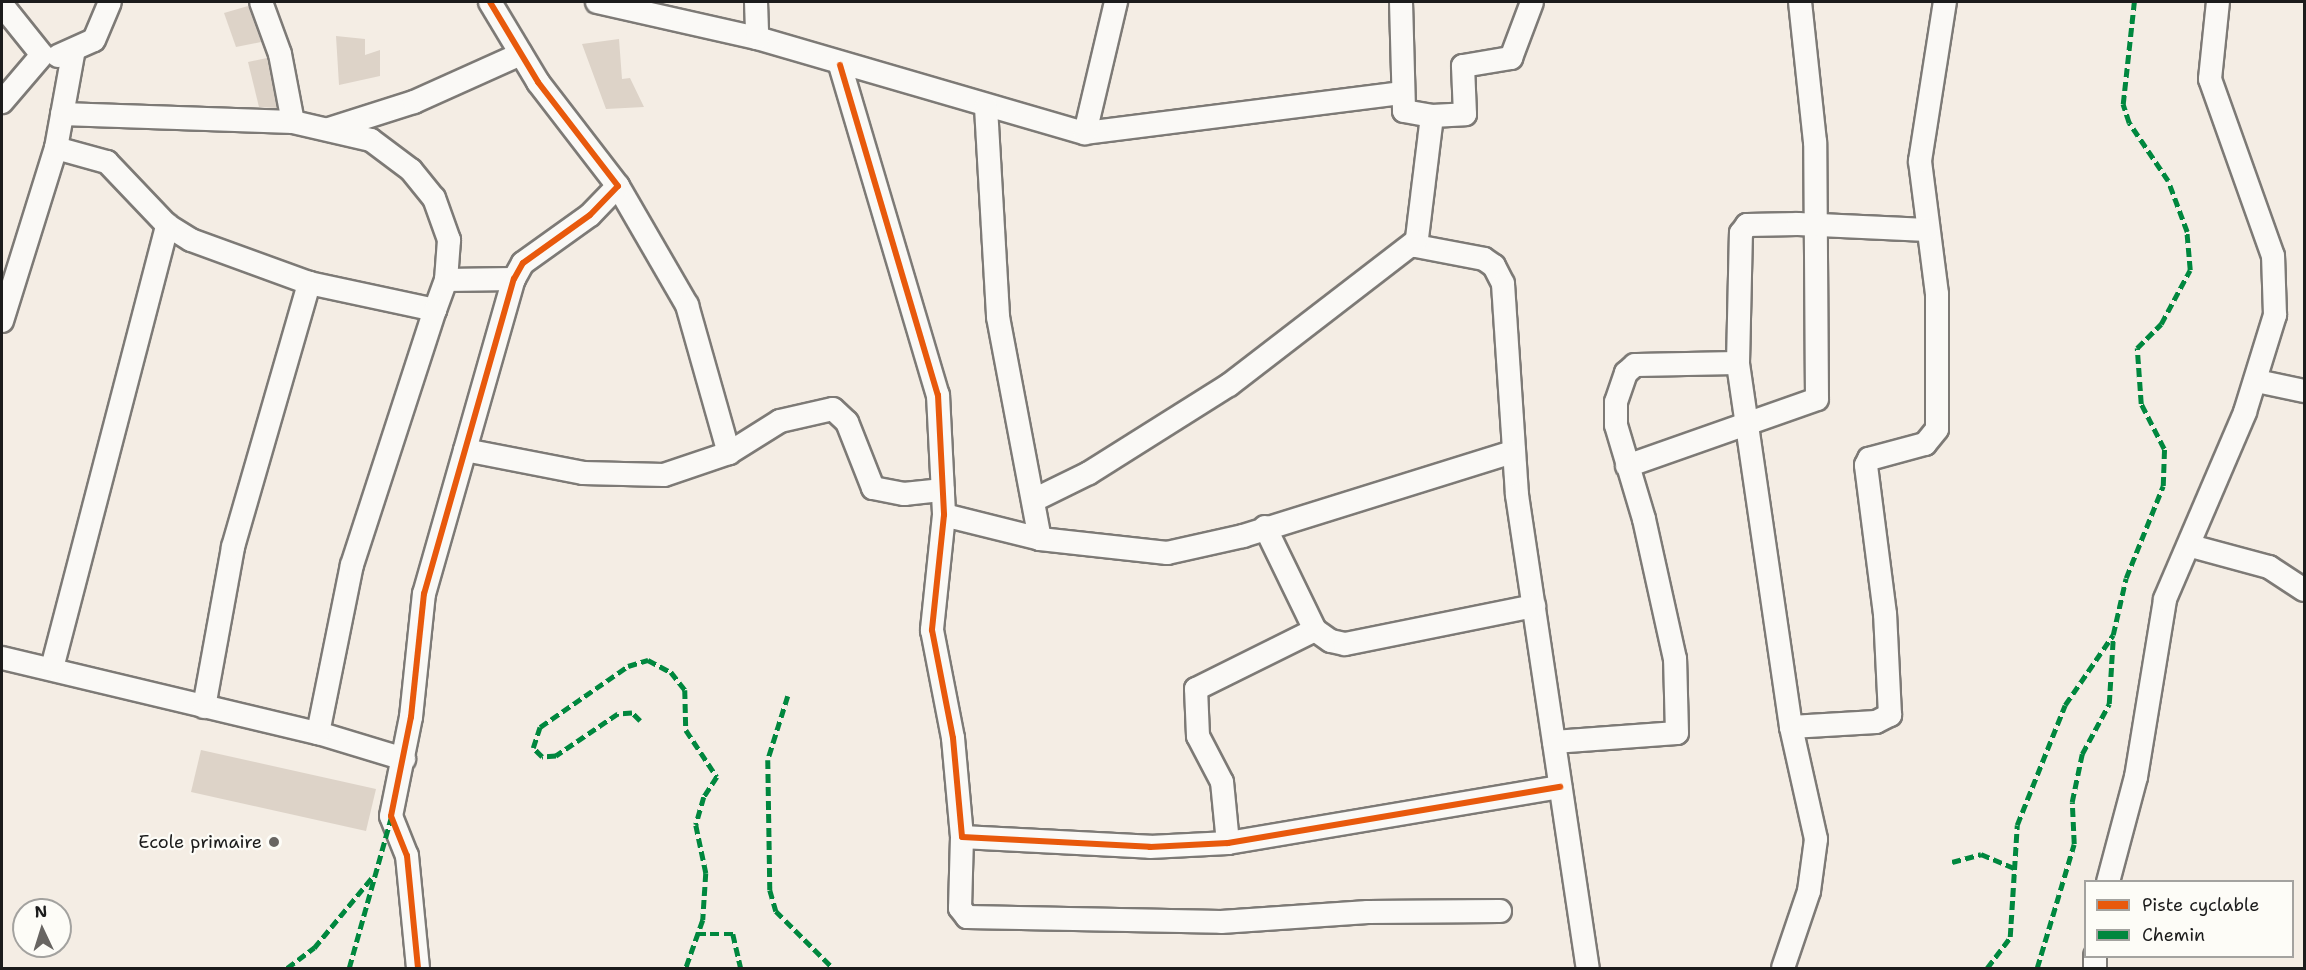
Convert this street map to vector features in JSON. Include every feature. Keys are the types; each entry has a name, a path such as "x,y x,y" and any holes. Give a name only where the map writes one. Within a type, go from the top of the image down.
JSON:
{"street":[{"path":"2,102 42,55 73,54 101,30 110,2"},
{"path":"261,2 280,54 293,122"},
{"path":"490,2 521,54 647,228 687,305 729,453"},
{"path":"597,2 757,38 840,65 945,90 986,107 1085,133 1401,93"},
{"path":"756,2 757,38"},
{"path":"1085,133 1116,2"},
{"path":"1401,2 1401,93 1406,113 1432,116 1465,114 1463,66 1511,58 1532,2"},
{"path":"1627,466 1817,399 1815,142 1800,2"},
{"path":"1791,727 1876,722 1890,715 1885,614 1866,465 1869,459 1925,444 1937,429 1937,294 1927,230 1920,161 1945,2"},
{"path":"2109,880 2136,777 2165,599 2191,546 2200,511 2257,381 2270,340 2277,277 2210,79 2218,2"},
{"path":"2,5 42,55"},
{"path":"2,321 56,148 73,54"},
{"path":"328,130 414,102 521,54"},
{"path":"840,65 934,378 944,515 932,638 953,738 962,837 960,908 967,917 1221,922 1368,912 1500,911"},
{"path":"986,107 998,317 1040,539"},
{"path":"62,114 293,122 371,140 423,182 449,240 446,280 352,565 318,733"},
{"path":"1034,500 1089,473 1229,385 1415,242 1431,157 1432,116"},
{"path":"56,148 107,162 167,225 266,270 309,283 435,310"},
{"path":"418,969 407,856 391,816 404,759 424,594 514,279 523,263 590,215 618,186"},
{"path":"52,668 150,307 167,225"},
{"path":"1783,969 1809,891 1816,839 1791,727 1738,363 1742,230 1747,225 1927,230"},
{"path":"1415,242 1484,259 1500,274 1512,452 1588,969"},
{"path":"446,280 514,279"},
{"path":"204,708 233,547 309,283"},
{"path":"1554,742 1677,732 1675,659 1615,414 1629,369 1738,363"},
{"path":"2257,381 2304,391"},
{"path":"465,450 583,473 664,475 729,453 780,422 833,409 847,423 873,488 904,494 943,490"},
{"path":"944,515 1040,539 1167,553 1512,452"},
{"path":"1265,526 1315,630 1345,644 1534,606"},
{"path":"2191,546 2269,567 2304,590"},
{"path":"1228,843 1222,782 1198,736 1196,689 1315,630"},
{"path":"2,658 52,668 204,708 318,733 404,759"},
{"path":"962,837 1150,847 1228,843 1560,787"}],"building":[{"path":"248,6 261,42 236,47 224,13"},
{"path":"336,36 365,39 365,55 380,50 380,76 339,85"},
{"path":"619,39 622,79 630,78 644,107 606,109 582,44"},
{"path":"267,58 277,108 259,107 248,62"},
{"path":"201,750 376,789 366,831 191,792"}],"marked path":[{"path":"1987,968 2010,937 2017,825 2065,705 2113,635 2126,578 2163,486 2164,449 2141,404 2137,348 2161,324 2190,270 2187,232 2168,181 2129,123 2123,104 2134,2"},
{"path":"2037,968 2074,844 2072,802 2082,754 2109,704 2113,638"},
{"path":"640,721 632,713 618,714 556,756 542,757 533,748 540,727 628,666 648,660 671,672 685,690 686,730 717,777 704,797 696,825 706,873 703,920 686,968"},
{"path":"788,696 768,760 770,890 776,911 833,968"},
{"path":"349,968 391,818"},
{"path":"1952,862 1981,854 2014,868"},
{"path":"287,968 314,948 374,875"},
{"path":"697,934 733,934 741,968"}],"cycle path":[{"path":"418,968 407,856 391,816 411,717 424,594 514,279 523,263 590,215 618,186 538,82 490,2"},
{"path":"840,65 938,395 944,515 932,630 953,738 962,837 1150,847 1228,843 1560,787"}],"place":[{"name":"Ecole primaire","path":"274,842"}]}
